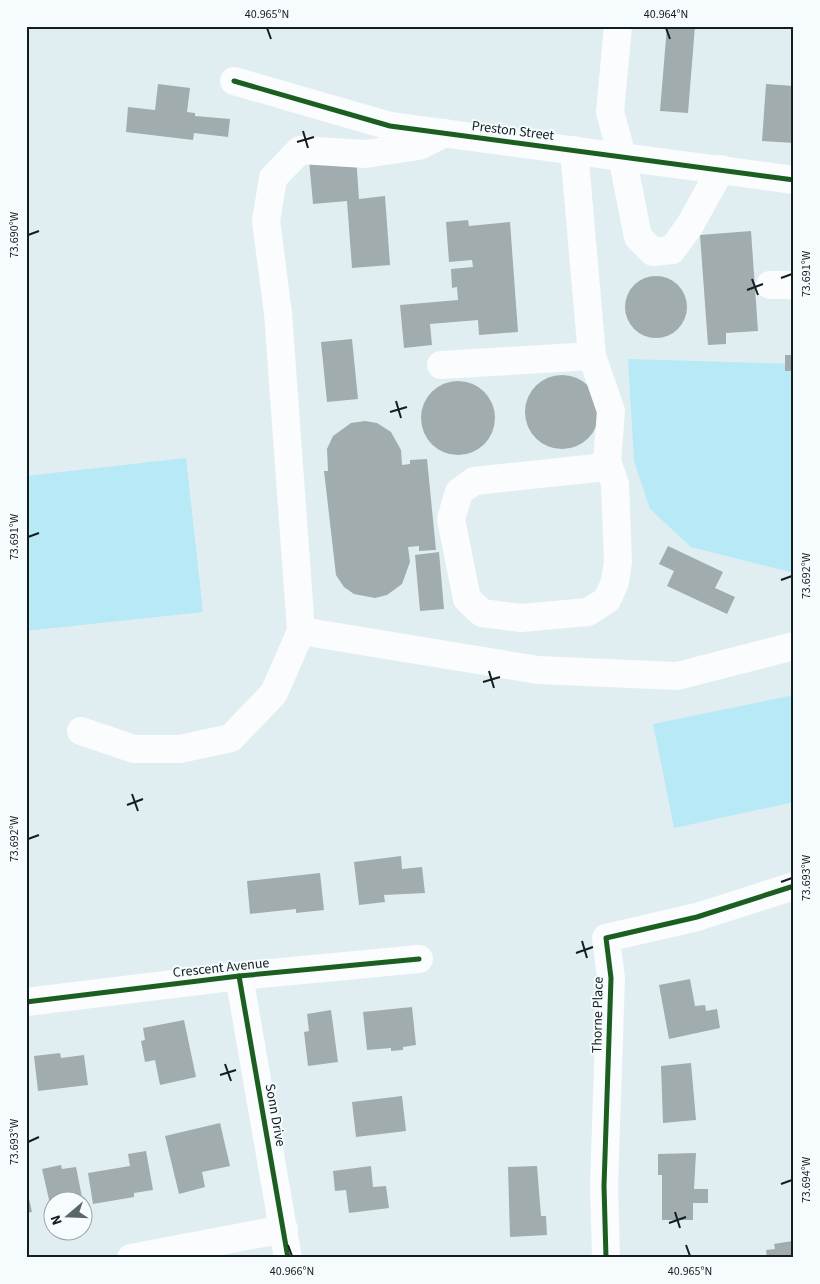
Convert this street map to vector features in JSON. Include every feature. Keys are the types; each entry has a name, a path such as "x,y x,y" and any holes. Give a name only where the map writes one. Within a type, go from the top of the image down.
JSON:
{"street":[{"path":"618,26 610,112 622,156 638,237 653,252 672,250 690,225 721,169"},
{"name":"Preston Street","path":"234,81 390,126 794,180"},
{"path":"82,731 134,749 180,750 231,738 274,693 301,631 278,312 266,221 273,178 300,150 365,154 418,146 445,133"},
{"path":"574,150 592,356 611,411 607,461 615,484 618,562 616,582 607,600 588,612 521,618 482,613 467,600 451,519 459,492 474,481 596,468 607,461"},
{"path":"441,365 592,356"},
{"path":"301,631 538,670 677,676 794,646"},
{"name":"Thorne Place","path":"606,1258 604,1186 610,978 606,938 697,917 794,886"},
{"name":"Crescent Avenue","path":"26,1002 240,976 420,959"},
{"name":"Sonn Drive","path":"240,976 288,1258"},
{"path":"131,1258 284,1229"}],"shaded area":[{"path":"628,359 794,364 794,573 691,547 650,509 634,461"},
{"path":"186,458 203,612 26,631 26,476"},
{"path":"794,695 794,802 674,828 653,724"}],"building":[{"path":"667,26 695,26 688,113 660,111"},
{"path":"158,84 190,88 187,112 195,113 195,116 230,119 228,137 194,133 193,140 126,132 128,107 155,110"},
{"path":"766,84 794,86 794,143 762,141"},
{"path":"356,156 359,199 385,196 390,265 352,268 347,201 313,204 309,160"},
{"path":"468,220 469,226 510,222 518,332 479,335 478,320 430,324 432,345 404,348 400,305 458,300 457,287 452,288 451,269 473,267 472,260 449,262 446,222"},
{"path":"751,231 758,331 726,333 726,344 708,345 700,235"},
{"path":"656,276 673,281 678,285 682,290 687,307 682,324 678,329 673,333 656,338 639,333 634,329 630,324 625,307 630,290 634,285 639,281"},
{"path":"352,339 358,399 327,402 321,342"},
{"path":"785,355 794,355 794,371 785,371"},
{"path":"562,375 583,381 593,391 599,412 593,433 583,443 562,449 541,443 531,433 525,412 531,391 541,381"},
{"path":"458,381 479,387 489,397 495,418 489,439 479,449 458,455 437,449 427,439 421,418 427,397 437,387"},
{"path":"365,421 377,423 391,432 401,450 402,465 410,464 410,460 427,459 436,550 419,551 419,546 408,547 410,562 402,584 387,595 375,598 354,594 344,587 336,575 324,471 328,471 327,449 333,436 351,423"},
{"path":"668,546 723,572 715,588 735,597 727,614 667,586 674,571 659,564"},
{"path":"439,552 444,609 420,611 415,555"},
{"path":"401,856 402,869 422,867 425,893 384,895 385,902 359,905 354,862"},
{"path":"320,873 324,910 296,913 296,909 250,914 247,881"},
{"path":"690,979 695,1006 705,1005 706,1011 717,1009 720,1028 669,1039 659,985"},
{"path":"412,1007 416,1045 403,1047 403,1050 391,1051 391,1048 367,1050 363,1012"},
{"path":"331,1010 338,1062 308,1066 304,1032 309,1031 307,1014"},
{"path":"184,1020 196,1077 160,1085 155,1060 145,1062 141,1041 145,1040 143,1028"},
{"path":"60,1053 61,1058 84,1055 88,1085 38,1091 34,1056"},
{"path":"691,1063 696,1120 663,1123 661,1066"},
{"path":"402,1096 406,1131 356,1137 352,1102"},
{"path":"220,1123 230,1166 202,1172 205,1187 179,1194 165,1136"},
{"path":"146,1151 153,1190 134,1193 134,1197 93,1204 88,1173 130,1166 128,1154"},
{"path":"696,1153 694,1189 708,1189 708,1203 693,1203 693,1220 662,1220 662,1175 658,1175 658,1154"},
{"path":"61,1165 62,1169 76,1167 81,1192 47,1192 42,1169"},
{"path":"371,1166 373,1187 386,1186 389,1208 349,1213 346,1190 335,1191 333,1171"},
{"path":"537,1166 541,1216 546,1216 547,1235 510,1237 508,1167"},
{"path":"26,1185 32,1212 26,1213"},
{"path":"792,1241 794,1258 767,1258 766,1250 775,1249 774,1244"}],"cycle path":[{"path":"234,81 390,126 794,180"},
{"path":"606,1258 604,1186 611,978 606,938 697,917 794,886"},
{"path":"26,1002 239,976 419,959"},
{"path":"239,976 288,1258"}]}
